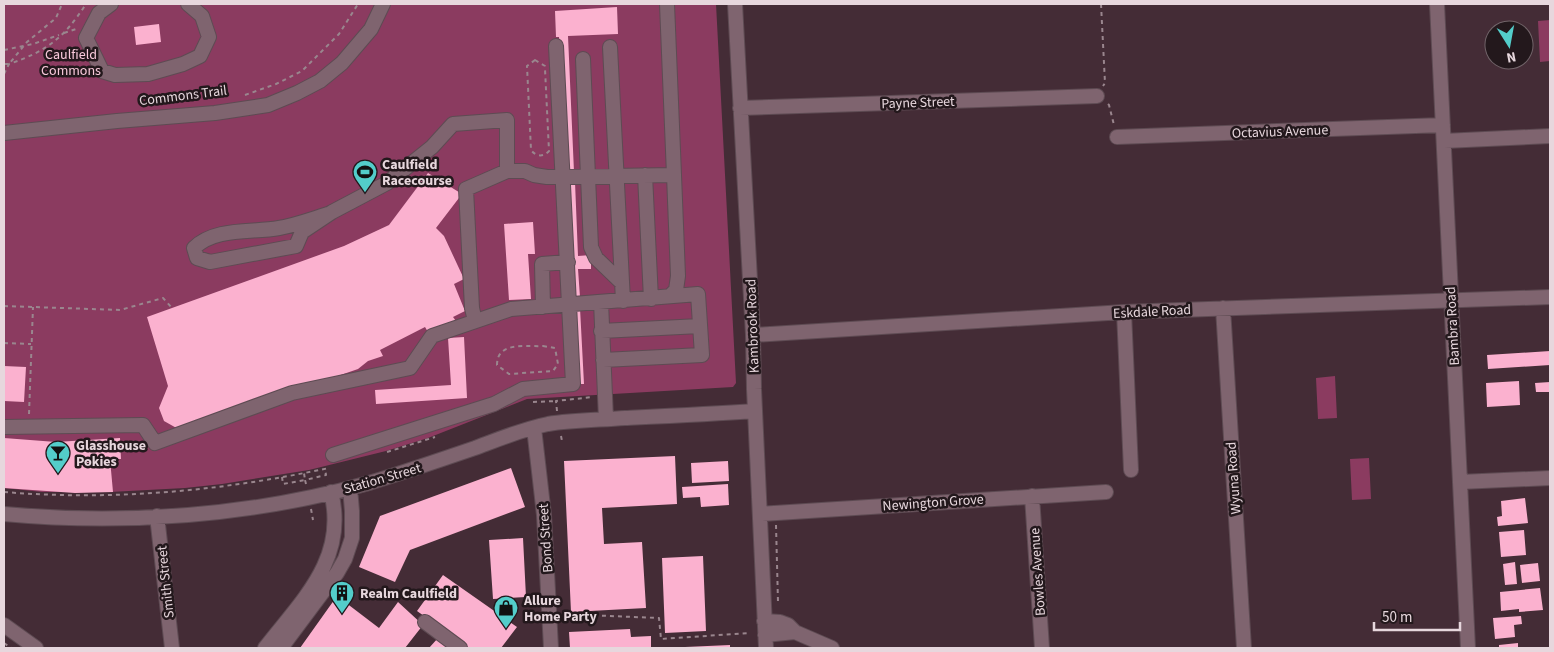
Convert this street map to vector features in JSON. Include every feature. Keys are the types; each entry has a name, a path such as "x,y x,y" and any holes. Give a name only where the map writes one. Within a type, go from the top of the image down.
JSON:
{"street":[{"path":"111,4 99,13 92,23 86,38 102,71 115,75 148,74 183,64 200,56 209,37 202,16 188,4"},
{"path":"4,133 268,105 320,81 342,63 371,29 382,4"},
{"path":"667,4 678,276 676,290 670,296"},
{"name":"Kambrook Road","path":"735,4 753,335 765,635"},
{"name":"Bambra Road","path":"1437,4 1468,648"},
{"path":"332,461 494,404 523,389 573,384 556,46"},
{"path":"610,47 623,301"},
{"path":"583,59 591,247 596,258 622,284"},
{"name":"Payne Street","path":"740,108 1097,96"},
{"path":"328,214 280,228 222,235 202,240 194,248 197,258 210,262 296,246 302,232 328,214 387,183 432,147 453,124 507,120 507,171"},
{"name":"Octavius Avenue","path":"1117,137 1443,125"},
{"path":"1444,141 1550,136"},
{"path":"475,321 472,308 466,189 507,171 525,170 538,176 563,177 674,175"},
{"path":"645,175 651,299"},
{"path":"543,307 542,264 568,262"},
{"path":"4,427 142,425 155,443 292,393 410,368 432,336 511,309 570,306 698,294 702,355 603,360"},
{"name":"Eskdale Road","path":"753,335 1124,312 1550,296"},
{"path":"600,302 606,419"},
{"name":"Wyuna Road","path":"1222,308 1244,648"},
{"path":"1124,312 1131,470"},
{"path":"602,331 700,326"},
{"name":"Station Street","path":"4,514 79,518 158,516 249,508 277,504 350,488 430,464 534,428 559,422 755,411"},
{"name":"Bond Street","path":"534,428 544,515 551,648"},
{"path":"1460,482 1550,478"},
{"path":"280,648 345,559 352,529 350,488"},
{"path":"265,648 318,578 328,560 336,526 331,492"},
{"name":"Newington Grove","path":"760,514 1106,492"},
{"name":"Bowles Avenue","path":"1032,496 1042,648"},
{"name":"Smith Street","path":"158,516 172,648"},
{"path":"425,622 460,648"},
{"path":"765,635 780,622 788,625 796,632 832,648"},
{"path":"4,625 36,648"}],"path":[{"path":"4,74 9,64 24,46 56,18 62,4"},
{"path":"4,64 34,55 62,34 72,24 86,4"},
{"path":"225,4 237,4"},
{"name":"Commons Trail","path":"244,95 276,84 302,71 339,34 358,4"},
{"path":"1101,4 1105,82 1097,96 1110,105 1117,137"},
{"path":"4,50 24,46 92,23"},
{"path":"535,60 545,66 549,151 546,155 540,156 531,150 527,66 535,60"},
{"path":"4,306 120,310 163,298 172,308"},
{"path":"29,426 33,307"},
{"path":"4,343 32,344"},
{"path":"544,346 554,348 558,364 553,371 529,373 509,374 502,370 497,365 497,358 501,351 506,348 544,346"},
{"path":"528,402 556,401"},
{"path":"383,453 438,436"},
{"path":"4,492 84,496 161,493 226,487 304,473 332,461"},
{"path":"282,477 283,484 305,480 304,473"},
{"path":"775,513 778,602"},
{"path":"550,615 660,618 661,639 750,633"},
{"path":"4,643 10,648"}],"green space":[{"name":"Caulfield Racecourse","path":"4,4 716,4 736,383 733,387 527,399 428,438 386,451 309,470 222,484 110,492 42,492 4,488"},
{"path":"1550,20 1550,61 1540,62 1538,21"},
{"path":"1335,376 1337,418 1318,419 1316,378"},
{"path":"1369,458 1371,499 1352,500 1350,459"}],"building":[{"path":"617,7 618,34 568,36 574,172 565,172 559,37 556,37 555,11"},
{"path":"159,24 161,42 136,45 134,27"},
{"path":"428,173 462,194 436,228 444,236 464,279 454,284 465,311 453,317 456,321 428,332 425,327 380,350 383,356 368,361 358,369 180,430 164,421 159,408 168,386 147,317 344,246 389,225"},
{"path":"566,182 575,182 578,256 591,255 591,269 578,269 580,297 571,298"},
{"path":"533,222 535,254 528,254 531,299 509,300 504,224"},
{"path":"572,308 580,308 584,384 575,384"},
{"path":"464,337 467,398 376,404 375,390 451,385 448,338"},
{"path":"1550,351 1550,365 1488,369 1487,355"},
{"path":"4,366 26,367 24,402 4,401"},
{"path":"1519,381 1520,405 1487,407 1486,383"},
{"path":"1550,382 1550,392 1536,392 1535,383"},
{"name":"Glasshouse Pokies","path":"4,438 56,442 120,438 121,459 110,459 113,492 75,493 4,488"},
{"path":"675,456 677,504 602,508 604,544 642,542 646,608 571,612 564,461"},
{"path":"728,461 729,481 692,483 691,463"},
{"path":"511,468 525,507 410,550 395,582 359,567 380,516"},
{"path":"728,484 729,505 701,507 700,497 683,498 682,487"},
{"path":"1525,498 1528,523 1498,526 1497,517 1502,516 1501,501"},
{"path":"1524,530 1526,555 1501,557 1499,532"},
{"path":"523,538 526,597 493,599 489,540"},
{"path":"703,556 706,631 665,633 662,558"},
{"path":"1515,562 1517,584 1505,585 1503,564"},
{"path":"1538,563 1540,581 1522,583 1520,565"},
{"path":"443,575 517,627 501,648 469,648 417,611"},
{"path":"1540,588 1543,610 1519,612 1519,609 1501,611 1500,592"},
{"name":"Realm Caulfield","path":"337,596 379,628 398,602 423,625 405,648 300,648"},
{"path":"1521,616 1522,624 1514,625 1515,637 1495,639 1493,618"},
{"path":"630,629 631,637 651,636 651,648 570,648 569,632"},
{"name":"Realm Caulfield","path":"438,638 451,648 429,648"},
{"path":"1518,643 1518,648 1499,648 1499,645"},
{"path":"730,645 730,648 685,648 685,647"}],"place":[{"name":"Caulfield Racecourse","path":"365,193"},
{"name":"Glasshouse Pokies","path":"58,474"},
{"name":"Realm Caulfield","path":"342,614"},
{"name":"Allure Home Party","path":"506,629"}],"park label":[{"name":"Caulfield Commons","path":"71,62"}]}
